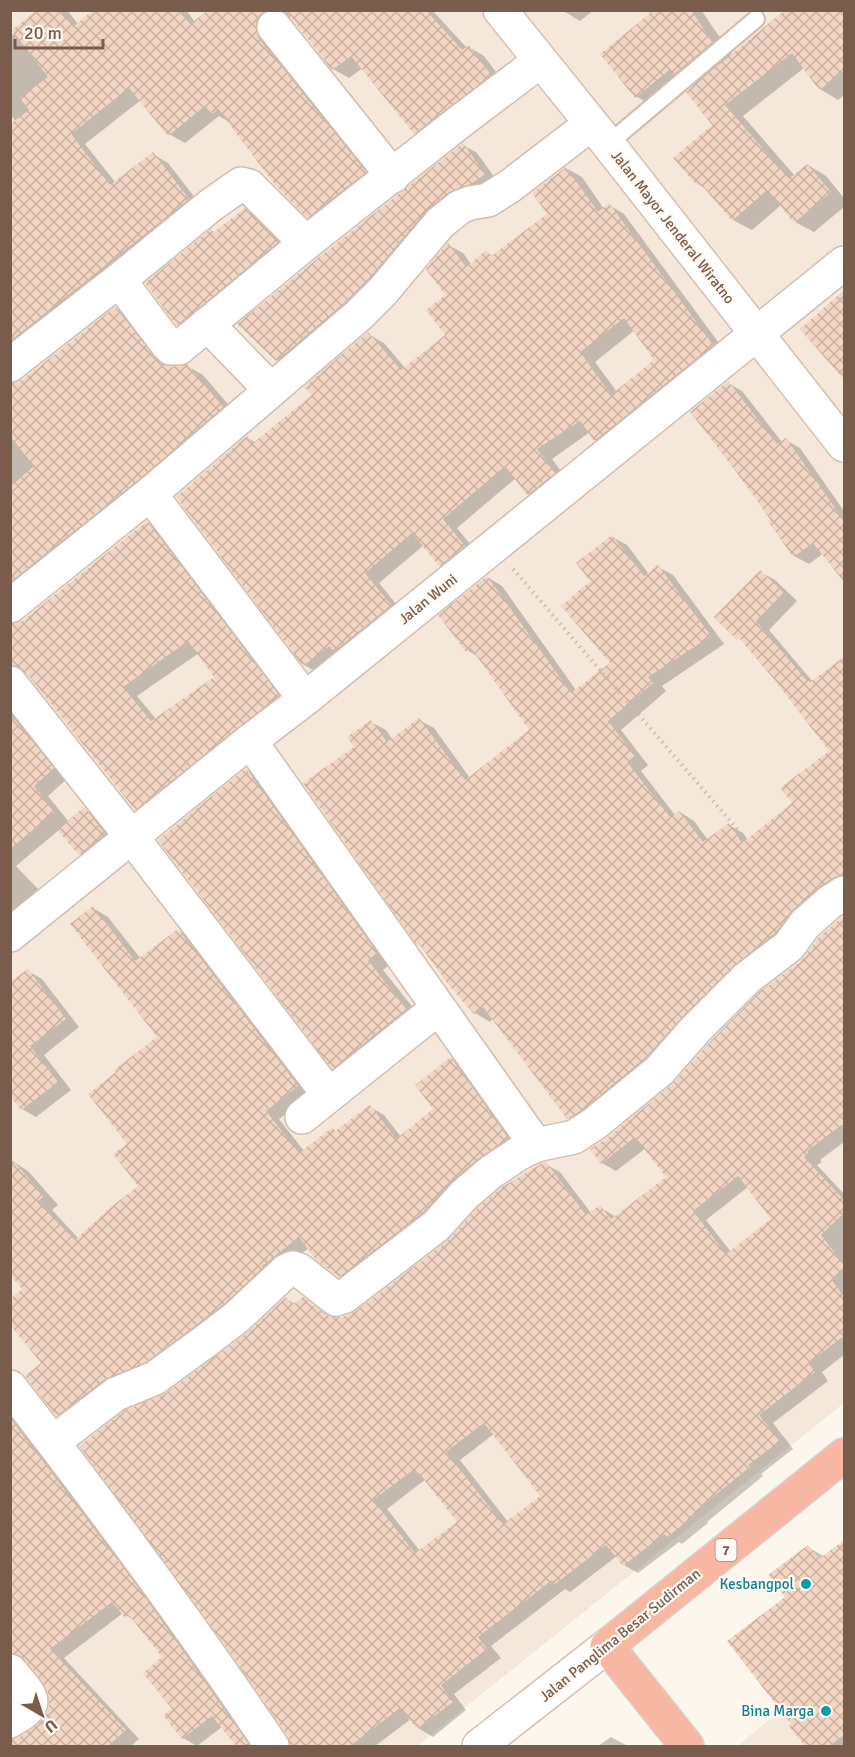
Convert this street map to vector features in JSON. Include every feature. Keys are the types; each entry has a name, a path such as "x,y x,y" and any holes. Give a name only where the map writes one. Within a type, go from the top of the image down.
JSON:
{"highway":[{"name":"Jalan Panglima Besar Sudirman","path":"607,1646 844,1455"},
{"path":"607,1646 687,1746"}],"street":[{"name":"Jalan Mayor Jenderal Wiratno","path":"500,10 844,445"},
{"path":"274,27 393,176"},
{"path":"119,280 171,348 182,346 306,243 540,61"},
{"path":"10,606 150,494 359,315 440,223 460,207 488,200 599,134"},
{"path":"10,365 211,205 241,184 249,186 306,243"},
{"name":"Jalan Wuni","path":"10,935 844,263"},
{"path":"207,324 271,390"},
{"path":"150,494 305,699"},
{"path":"10,683 131,836 329,1095"},
{"path":"250,741 536,1144"},
{"path":"53,1442 116,1395 155,1378 207,1340 237,1317 286,1271 293,1268 299,1270 336,1299 345,1296 436,1226 464,1195 491,1172 536,1144 574,1137 594,1124 659,1071 695,1030 747,978 789,946 805,924 844,893"},
{"path":"302,1117 438,1008"},
{"path":"10,1387 53,1442 231,1686 272,1746"},
{"name":"Jalan Panglima Besar Sudirman","path":"479,1746 607,1646"},
{"path":"10,1671 31,1698 31,1704 10,1721"}],"lane":[{"path":"599,134 756,19"}],"path":[{"path":"493,546 738,830"}],"shaded area":[{"path":"11,11 844,11 844,1403 417,1746 11,1746"},
{"path":"844,1659 844,1746 737,1746"}],"building":[{"path":"37,10 60,10 73,27 93,10 179,10 190,24 208,10 266,10 256,21 259,39 366,172 307,218 275,185 218,109 212,114 205,106 168,136 129,88 71,134 110,185 153,152 189,199 10,341 10,124 29,110 20,98 48,77 12,30"},
{"path":"282,10 426,10 462,50 469,45 491,75 414,134 351,56 332,70 289,15"},
{"path":"654,10 691,10 712,42 673,75 669,70 635,98 600,54"},
{"path":"785,10 844,10 844,71 819,90 792,53 725,105 789,179 807,164 831,192 794,223 767,190 732,221 700,183 697,186 673,158 712,125 686,92"},
{"path":"463,143 485,174 471,184 449,192 428,208 369,278 346,301 276,361 237,324 318,258"},
{"path":"566,167 598,212 609,203 713,345 594,441 580,421 537,449 555,473 527,495 505,466 443,519 465,546 439,566 412,533 365,573 391,605 334,651 329,646 303,666 176,497 247,436 253,443 312,395 304,387 368,332 401,370 445,335 426,310 445,295 426,269 448,243 466,267 486,250 491,256 547,214 532,193","holes":["624,318 654,360 611,395 580,352"]},
{"path":"245,208 278,242 177,326 145,283 211,229 214,232"},
{"path":"844,290 844,380 800,329"},
{"path":"115,307 158,361 171,367 187,364 223,407 138,480 10,582 10,487 34,466 10,436 10,383 22,380"},
{"path":"728,381 777,444 786,438 844,521 844,582 813,543 793,557 768,521 770,519 690,412"},
{"path":"147,521 279,695 135,810 25,671 10,665 10,624 22,621","holes":["188,641 214,677 151,721 123,687"]},
{"path":"612,535 644,576 658,565 711,636 648,677 653,683 608,721 635,756 627,762 670,817 679,811 703,842 729,823 742,843 792,803 780,788 829,751 739,638 737,640 714,617 760,570 784,592 756,621 807,681 810,682 844,657 844,874 820,886 793,910 775,933 734,965 646,1057 583,1109 567,1119 483,1007 474,1014 447,983 418,942 416,944 303,783 354,747 347,737 371,720 387,742 419,718 465,780 529,730 471,648 466,652 438,615 487,576 571,693 610,663 561,606 590,581 576,563"},
{"path":"10,714 54,768 34,786 54,812 10,849"},
{"path":"246,768 377,953 368,960 406,1009 332,1069 158,840"},
{"path":"84,807 105,834 79,855 57,830"},
{"path":"93,906 135,961 178,929 298,1086 266,1111 299,1153 333,1127 335,1131 370,1105 396,1139 433,1109 415,1085 451,1057 508,1138 450,1182 423,1212 339,1277 316,1260 299,1237 262,1266 225,1303 146,1362 105,1379 56,1416 25,1376 41,1363 10,1325 10,1299 22,1289 10,1274 10,1157 44,1196 38,1201 75,1240 138,1186 113,1154 127,1144 88,1094 116,1072 114,1070 157,1037 70,924"},
{"path":"844,915 844,1123 807,1151 804,1157 844,1200 844,1213 821,1235 844,1265 844,1269 831,1279 844,1297 844,1336 808,1363 815,1372 759,1415 780,1441 748,1465 750,1467 693,1513 695,1515 667,1537 664,1534 623,1566 606,1545 555,1584 552,1580 478,1637 487,1649 441,1685 453,1702 417,1729 400,1708 350,1746 290,1746 287,1735 224,1644 79,1446 125,1410 166,1393 248,1332 286,1297 292,1305 303,1297 324,1314 332,1317 342,1317 356,1311 447,1241 477,1208 502,1187 542,1163 546,1162 586,1215 600,1205 611,1219 666,1177 635,1137 601,1164 590,1149 606,1139 671,1085 759,992 801,961 819,937","holes":["738,1176 771,1219 726,1254 693,1211","484,1423 540,1496 503,1524 446,1452","413,1470 417,1475 419,1473 457,1522 415,1553 373,1500"]},
{"path":"28,969 66,1019 30,1046 58,1082 21,1110 10,1096 10,982"},
{"path":"10,1418 129,1575 250,1746 236,1746 212,1716 182,1739 163,1715 172,1709 143,1673 162,1657 129,1615 125,1618 112,1602 50,1649 126,1730 108,1746 10,1746 10,1740 20,1737 40,1722 49,1705 48,1692 39,1677 24,1659 17,1654 10,1653"},
{"path":"844,1540 844,1735 829,1746 805,1746 789,1726 791,1724 727,1641 785,1597 768,1575 808,1545 819,1559"}],"place":[{"name":"Kesbangpol","path":"806,1584"},
{"name":"Bina Marga","path":"826,1711"}]}
